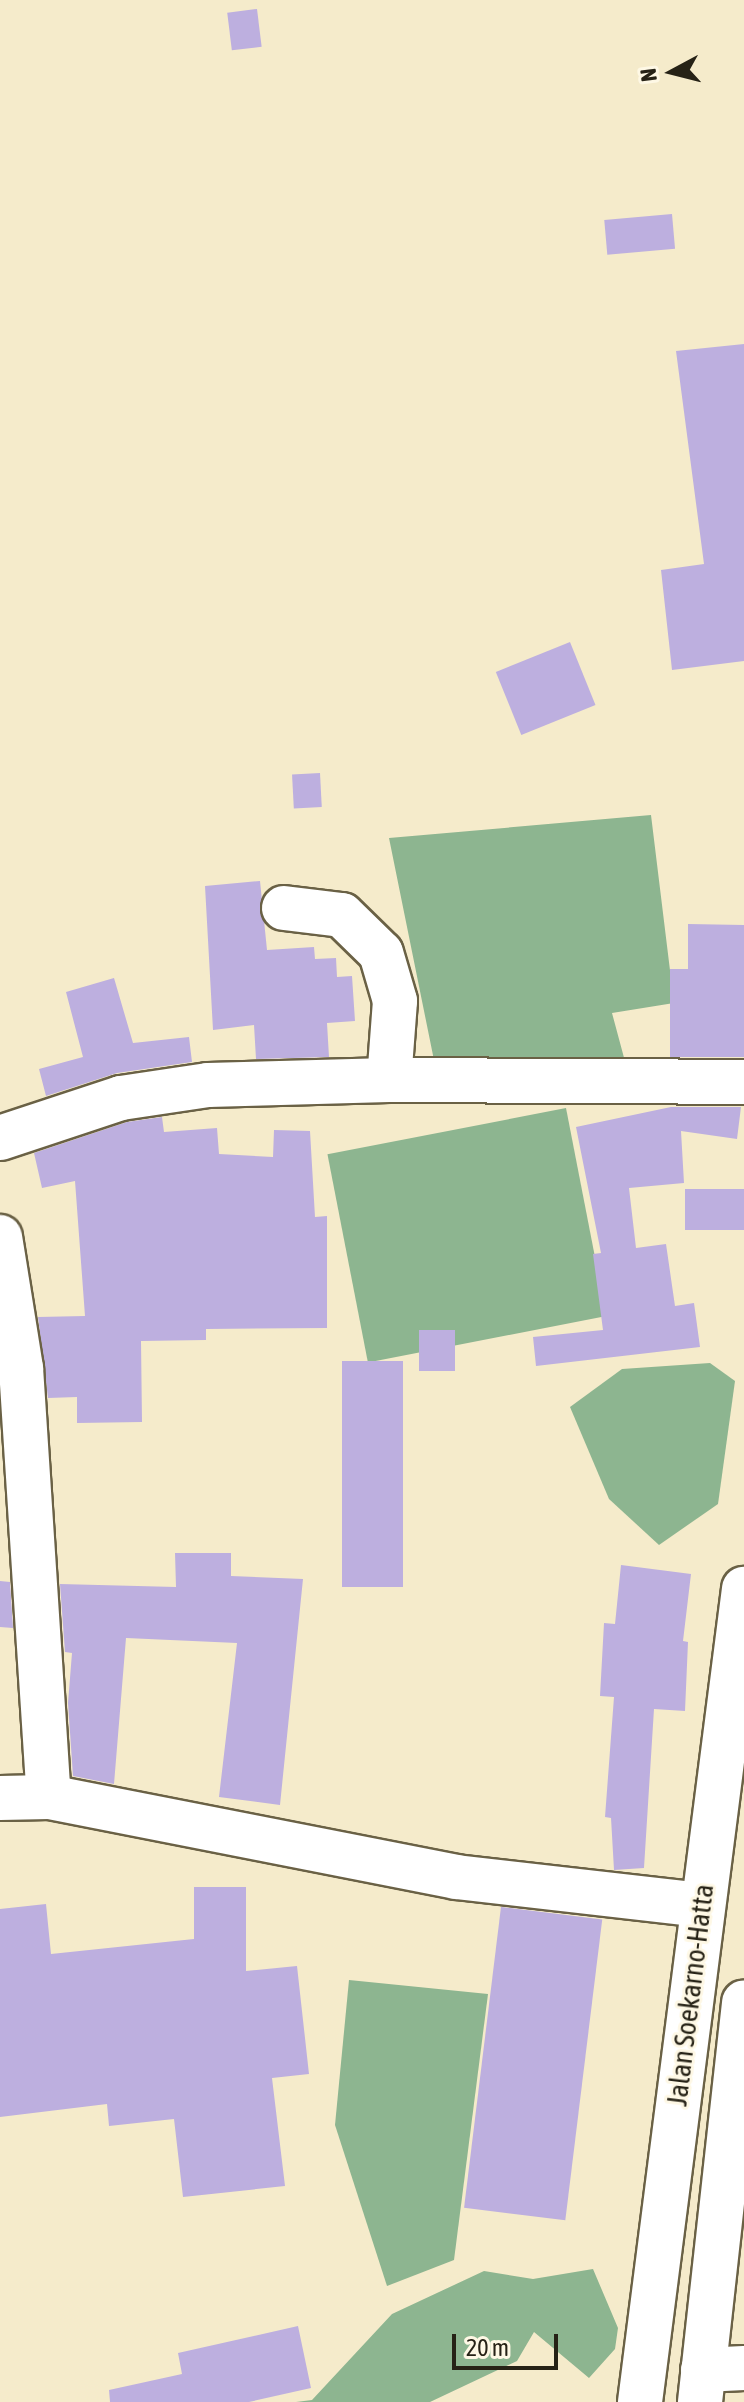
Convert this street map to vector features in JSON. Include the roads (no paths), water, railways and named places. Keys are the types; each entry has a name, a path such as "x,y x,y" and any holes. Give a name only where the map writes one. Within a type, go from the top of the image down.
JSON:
{"main road":[{"path":"284,908 342,915 381,953 395,1001 389,1080"},
{"path":"0,1138 149,1091 389,1080 744,1082"},
{"path":"0,1237 49,1797"},
{"name":"Jalan Soekarno-Hatta","path":"640,2402 700,1905 742,1612"},
{"path":"0,1798 49,1797 456,1877 700,1905"},
{"name":"Jalan Soekarno-Hatta","path":"716,2380 733,2208 744,2002"}]}
